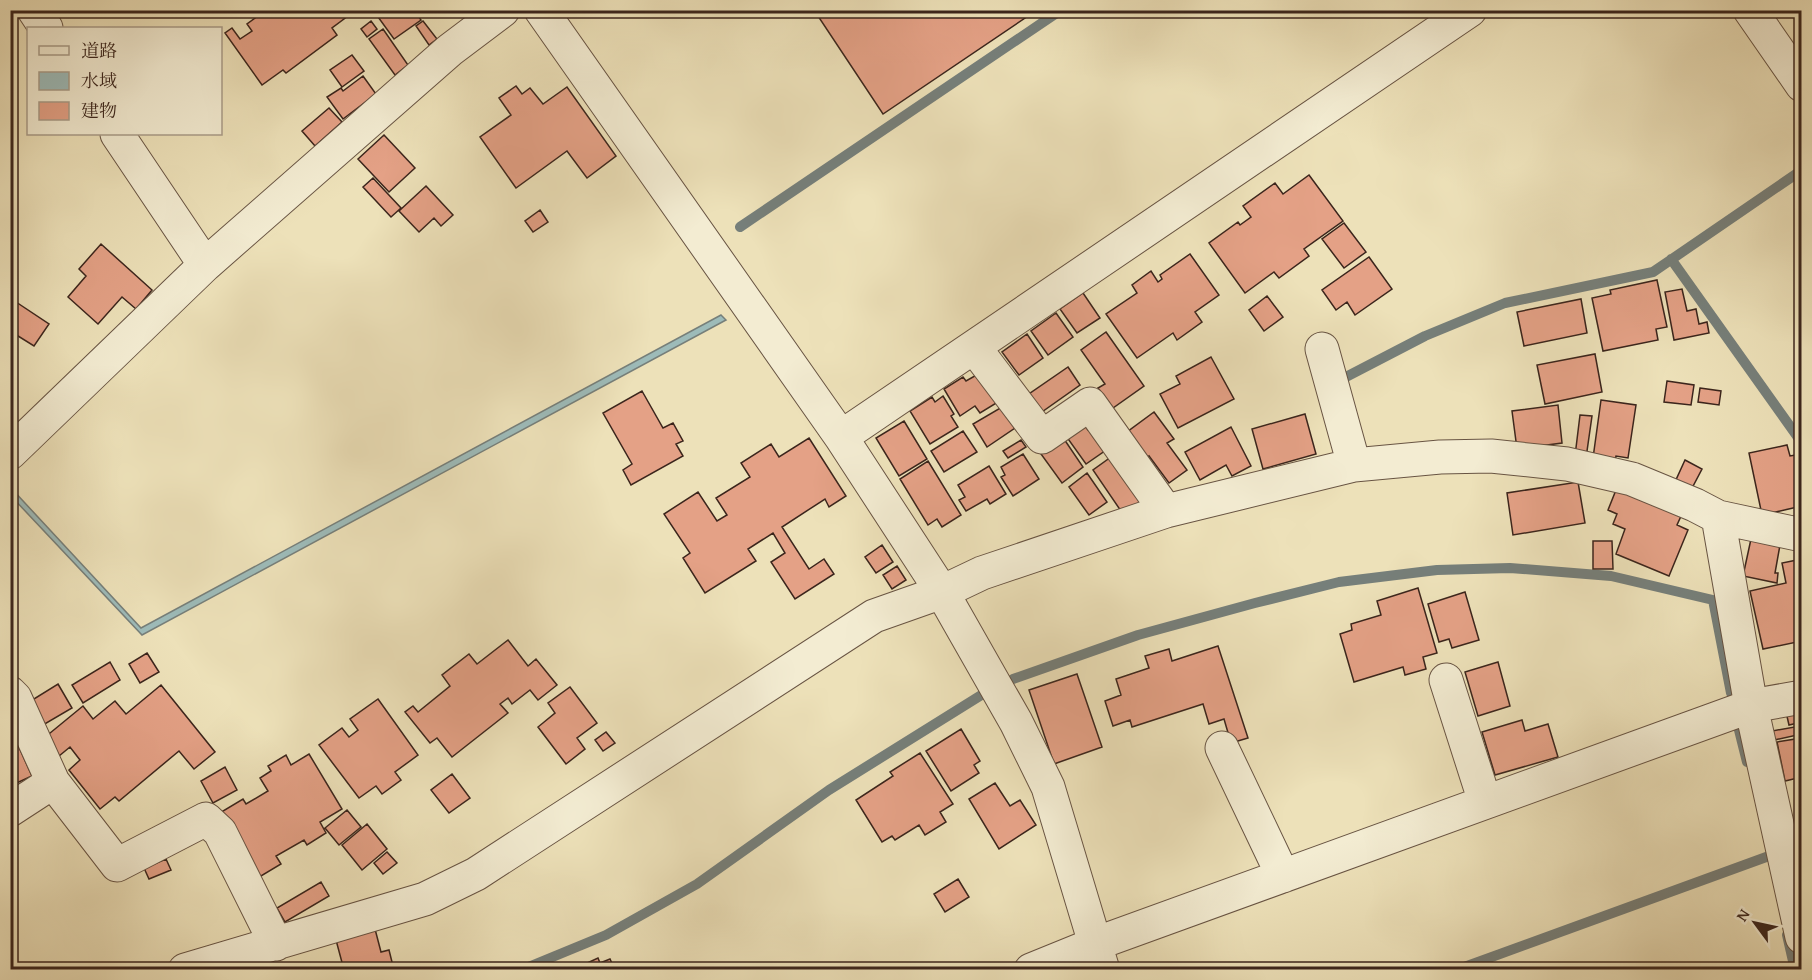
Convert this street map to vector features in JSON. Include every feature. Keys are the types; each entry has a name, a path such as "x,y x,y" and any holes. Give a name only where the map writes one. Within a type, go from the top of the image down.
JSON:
{"street":[{"path":"34,10 45,27"},
{"path":"10,453 205,265 450,50 503,10"},
{"path":"541,10 842,437 942,592 1016,722 1048,787 1099,957"},
{"path":"842,437 1470,10"},
{"path":"1750,10 1802,85"},
{"path":"118,135 205,265"},
{"path":"974,347 1042,437 1090,404 1166,511"},
{"path":"1322,349 1354,465"},
{"path":"185,969 426,899 476,874 874,616 942,592 982,573 1166,511 1354,465 1440,457 1491,456 1567,464 1632,479 1718,517 1802,535"},
{"path":"1718,517 1750,706 1802,937"},
{"path":"1446,680 1485,802"},
{"path":"10,693 15,698 53,782 117,865 206,819 220,832 276,944"},
{"path":"1031,969 1099,957 1283,876 1750,706 1802,697"},
{"path":"1222,748 1283,876"},
{"path":"10,810 53,782"}],"water":[{"path":"721,315 726,320 142,635 11,496 11,488 141,628"}],"building":[{"path":"266,10 356,10 332,28 337,35 286,73 283,70 262,85 225,33 232,28 240,39 252,31 247,24"},
{"path":"373,10 414,10 421,20 394,39"},
{"path":"814,10 1037,10 883,114"},
{"path":"371,21 377,29 367,37 361,29"},
{"path":"423,21 437,39 429,45 416,26"},
{"path":"383,29 408,65 395,75 369,39"},
{"path":"352,55 364,71 342,87 330,70"},
{"path":"363,76 376,94 343,119 327,97 341,88 343,91"},
{"path":"516,86 522,94 530,88 543,104 567,87 616,156 587,178 567,151 516,188 480,137 511,115 499,98"},
{"path":"329,108 342,122 315,146 302,131"},
{"path":"384,135 415,168 389,192 358,159"},
{"path":"1309,175 1343,221 1304,249 1309,256 1279,278 1274,272 1245,293 1209,243 1238,222 1240,225 1251,217 1243,206 1275,183 1283,194"},
{"path":"373,178 401,208 391,217 363,187"},
{"path":"426,186 453,215 441,226 434,218 419,232 399,211"},
{"path":"540,210 548,222 533,232 525,221"},
{"path":"1344,223 1366,252 1344,268 1322,239"},
{"path":"101,244 152,290 136,309 122,297 98,324 68,297 86,276 79,269"},
{"path":"1190,254 1219,295 1195,312 1202,322 1177,340 1173,333 1137,358 1106,314 1137,293 1132,285 1151,271 1158,282 1162,279 1160,275"},
{"path":"1369,257 1392,289 1355,315 1347,302 1336,310 1322,290"},
{"path":"1657,280 1667,327 1656,329 1658,340 1603,351 1592,298 1611,294 1610,290"},
{"path":"1682,289 1687,311 1696,309 1699,324 1707,322 1709,333 1674,340 1665,292"},
{"path":"1083,293 1100,318 1077,333 1060,309"},
{"path":"1267,296 1283,317 1264,331 1249,310"},
{"path":"10,298 49,324 34,346 10,331"},
{"path":"1581,299 1587,333 1524,346 1517,312"},
{"path":"1056,313 1073,337 1048,355 1031,331"},
{"path":"1106,332 1144,386 1113,408 1098,388 1105,384 1081,350"},
{"path":"1027,334 1043,358 1019,375 1002,352"},
{"path":"1595,354 1602,392 1545,404 1537,365"},
{"path":"1211,357 1234,399 1178,428 1160,394 1180,384 1176,376"},
{"path":"1068,367 1080,385 1039,414 1026,396"},
{"path":"980,373 998,402 980,413 975,406 960,416 944,389 963,377 966,381"},
{"path":"1667,381 1694,385 1691,405 1664,402"},
{"path":"1700,388 1721,391 1719,405 1698,402"},
{"path":"642,391 663,428 673,423 683,441 676,444 683,456 631,485 623,470 632,464 603,413"},
{"path":"943,396 954,414 951,416 958,427 930,444 910,411 932,397 935,402"},
{"path":"1601,400 1636,405 1628,458 1616,456 1615,461 1593,458"},
{"path":"1558,405 1562,443 1517,449 1512,411"},
{"path":"1002,407 1015,428 987,447 973,424"},
{"path":"1154,412 1174,439 1167,443 1187,470 1169,483 1149,456 1146,459 1127,432"},
{"path":"1305,414 1316,454 1263,469 1252,429"},
{"path":"1580,415 1592,416 1586,458 1575,456"},
{"path":"904,421 927,459 899,476 876,438"},
{"path":"1084,424 1088,430 1094,427 1109,448 1086,464 1066,436"},
{"path":"1231,427 1251,466 1232,476 1226,465 1200,480 1185,452"},
{"path":"963,431 977,452 944,472 931,451"},
{"path":"809,438 846,496 829,507 825,499 782,527 809,569 824,559 834,574 795,599 771,562 785,553 773,533 748,549 756,561 705,593 683,558 690,553 664,514 698,492 717,521 727,515 716,498 750,477 741,463 771,444 779,457"},
{"path":"1064,439 1083,467 1062,483 1041,454"},
{"path":"1021,440 1026,447 1008,458 1003,451"},
{"path":"1787,445 1790,456 1802,454 1802,506 1762,515 1749,453"},
{"path":"1023,454 1039,479 1013,496 1001,477 1005,475 1001,467"},
{"path":"1111,457 1142,501 1123,514 1093,470"},
{"path":"1685,460 1702,469 1691,490 1675,482"},
{"path":"928,461 961,515 942,527 937,519 928,525 900,479"},
{"path":"989,466 1006,494 990,504 987,499 966,511 959,500 965,497 958,485"},
{"path":"1087,473 1107,502 1089,515 1069,487"},
{"path":"1578,482 1585,523 1513,535 1507,493"},
{"path":"1616,490 1682,514 1677,525 1688,530 1669,576 1616,554 1625,529 1613,524 1617,514 1608,510"},
{"path":"1751,539 1780,545 1775,573 1778,573 1777,583 1743,576"},
{"path":"1593,541 1612,541 1613,569 1593,569"},
{"path":"882,545 893,562 876,573 865,557"},
{"path":"1802,559 1802,641 1763,649 1750,591 1786,583 1782,563"},
{"path":"897,566 906,580 892,589 883,575"},
{"path":"1418,588 1437,653 1423,657 1426,669 1405,675 1403,667 1354,682 1340,634 1352,630 1351,624 1381,615 1377,601"},
{"path":"1465,592 1479,640 1452,648 1449,639 1439,642 1428,604"},
{"path":"508,640 528,666 536,659 557,685 538,700 530,690 512,704 508,698 500,704 508,713 452,757 437,738 430,743 405,712 413,706 418,712 450,686 442,675 469,654 477,664"},
{"path":"1218,646 1248,738 1231,743 1224,719 1209,724 1203,704 1132,727 1130,720 1113,726 1105,701 1121,695 1116,679 1149,668 1145,656 1169,649 1172,661"},
{"path":"147,653 159,672 140,683 129,664"},
{"path":"110,662 120,680 83,703 72,685"},
{"path":"1498,662 1510,706 1478,716 1465,672"},
{"path":"1077,674 1102,747 1054,764 1029,690"},
{"path":"58,684 72,708 43,725 29,702"},
{"path":"161,685 215,752 194,769 179,751 119,801 115,797 100,809 69,770 80,760 70,747 59,756 44,738 83,706 93,719 115,701 126,714"},
{"path":"570,687 597,723 577,738 585,749 566,764 538,727 555,713 548,703"},
{"path":"378,699 418,755 395,772 401,780 382,794 376,786 359,798 319,745 342,728 349,737 358,730 350,719"},
{"path":"1802,709 1802,722 1789,725 1786,712"},
{"path":"1522,720 1525,731 1548,724 1558,757 1495,775 1482,732"},
{"path":"1800,726 1802,734 1774,740 1772,731"},
{"path":"10,727 32,776 10,786"},
{"path":"961,729 980,761 974,765 979,773 951,791 926,751"},
{"path":"606,732 615,743 603,751 595,740"},
{"path":"1802,738 1802,777 1785,781 1777,742"},
{"path":"920,753 953,804 940,812 946,822 925,835 919,825 895,840 892,836 882,842 856,800 893,776 890,772"},
{"path":"309,754 342,809 320,822 326,833 307,845 304,840 276,856 281,864 256,879 218,814 243,799 246,804 268,791 260,778 271,771 268,766 286,755 291,765"},
{"path":"225,767 237,790 213,803 201,781"},
{"path":"452,774 470,798 449,813 431,790"},
{"path":"995,783 1010,806 1020,800 1036,825 999,849 969,799"},
{"path":"347,810 361,827 339,845 325,828"},
{"path":"367,824 387,849 362,870 342,845"},
{"path":"387,852 397,863 383,874 374,863"},
{"path":"166,859 171,870 149,879 144,868"},
{"path":"958,879 969,897 945,912 934,894"},
{"path":"321,882 329,896 285,922 277,908"},
{"path":"375,929 381,952 389,950 394,970 344,970 336,940"},
{"path":"598,958 600,963 610,959 615,970 572,970"}],"waterway":[{"path":"740,227 1061,10"},
{"path":"1342,379 1425,336 1505,303 1653,272 1802,170"},
{"path":"1671,259 1802,443"},
{"path":"1013,679 1138,635 1339,582 1437,570 1510,568 1611,576 1713,600 1731,693"},
{"path":"521,970 606,935 697,884 829,790 983,694"},
{"path":"1737,722 1747,762"},
{"path":"1456,970 1769,856"},
{"path":"1787,935 1795,970"}]}
